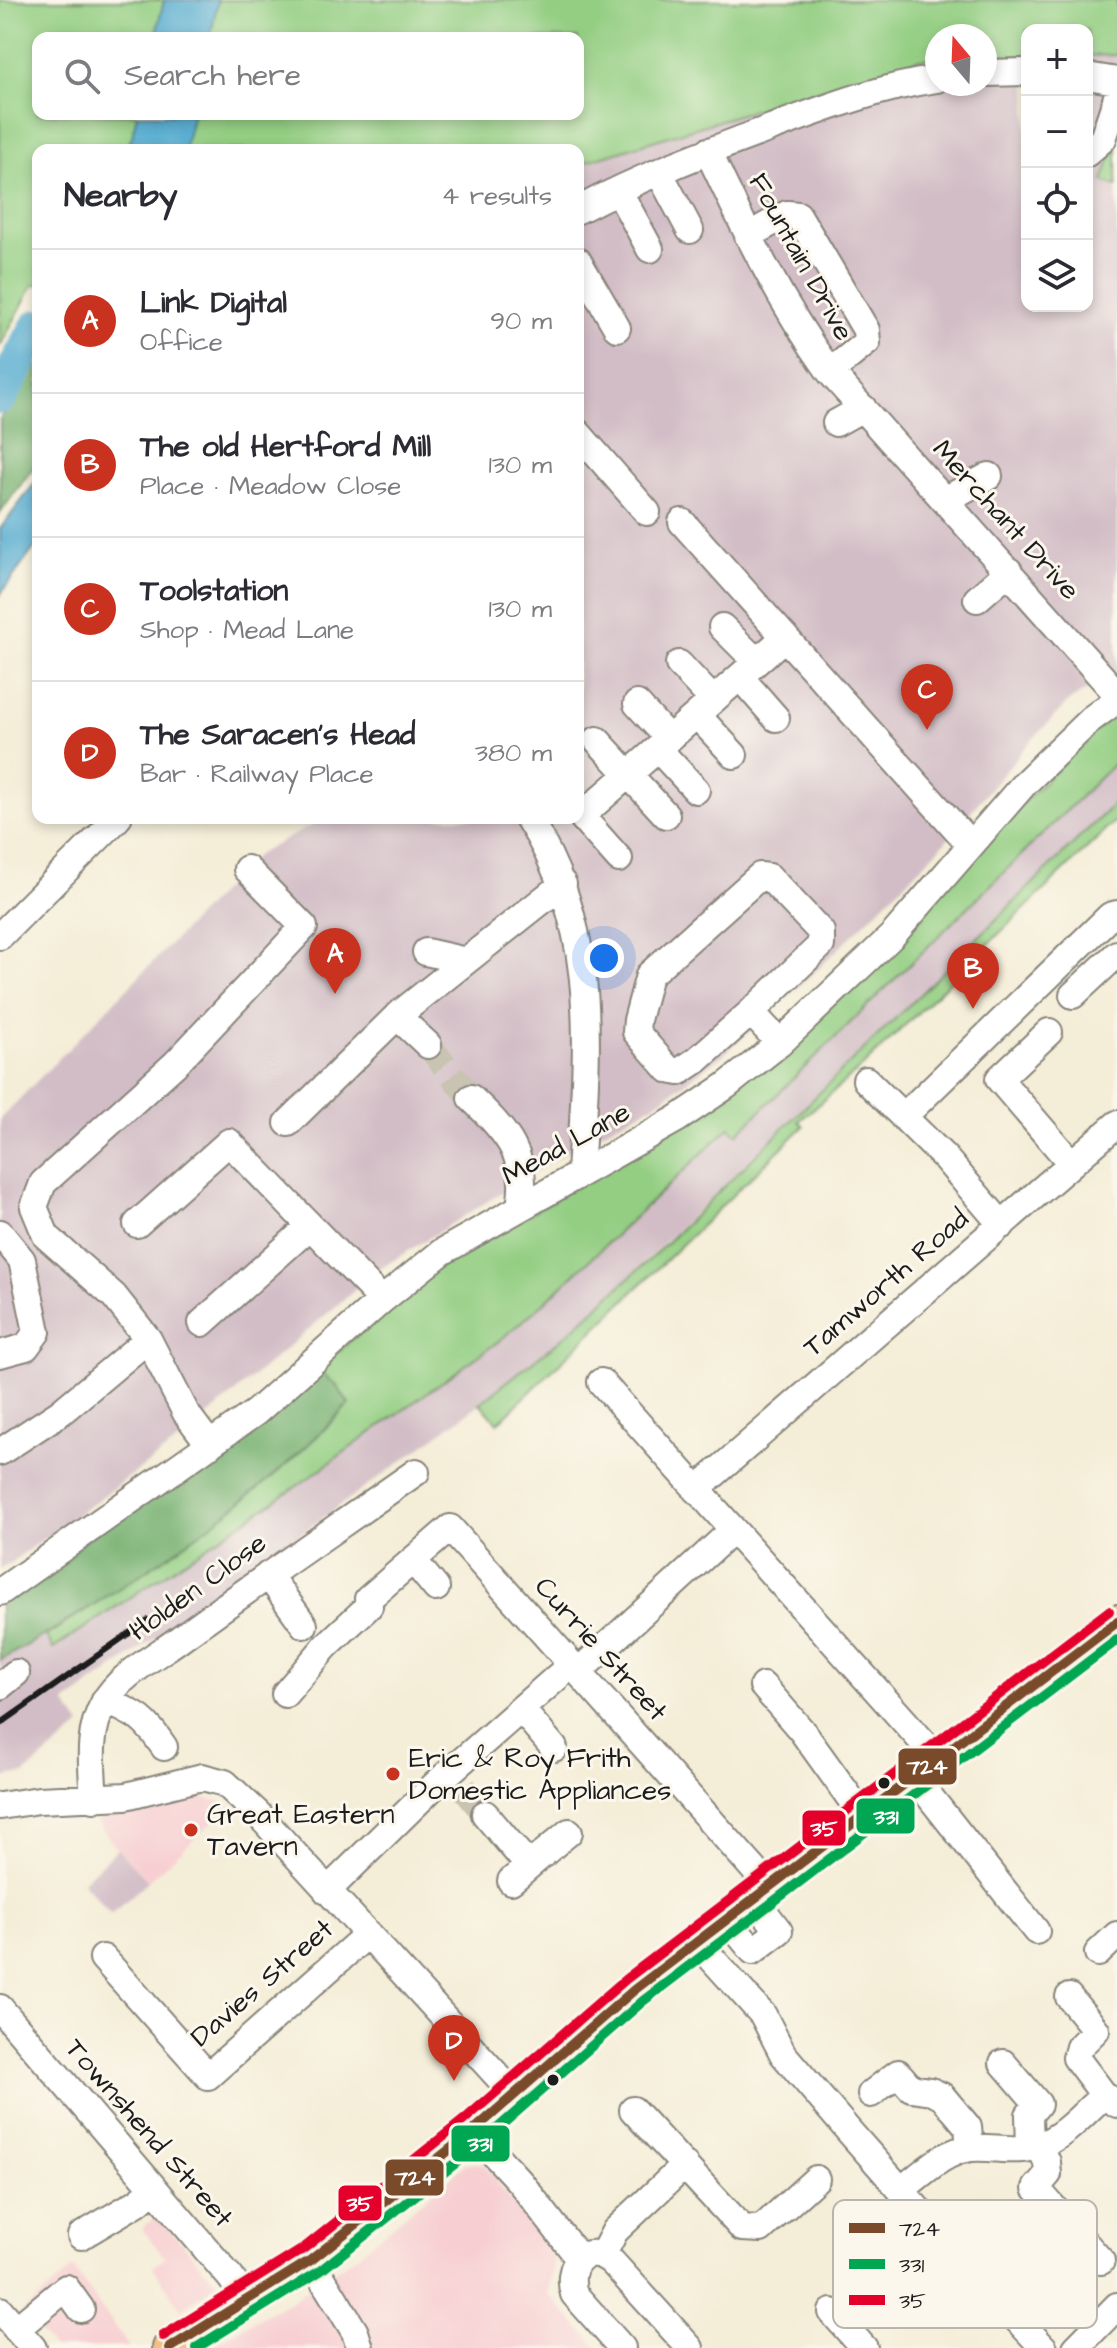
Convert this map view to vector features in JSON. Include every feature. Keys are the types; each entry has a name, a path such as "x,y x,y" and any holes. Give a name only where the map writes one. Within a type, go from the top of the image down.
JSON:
{"main road":[{"path":"170,2348 311,2260 473,2131 575,2039 696,1941 927,1769 1117,1622"}],"street":[{"path":"997,73 1021,72"},
{"path":"1093,77 1117,81"},
{"name":"Fountain Drive","path":"584,207 708,151 859,97 925,81"},
{"path":"1093,148 1103,139 1117,97"},
{"name":"Fountain Drive","path":"708,151 748,236 804,336 847,390"},
{"path":"659,172 690,230"},
{"path":"618,190 650,249"},
{"path":"748,236 787,214 798,215 866,330 867,342 836,423"},
{"path":"584,271 617,328"},
{"name":"Merchant Drive","path":"847,390 1117,697"},
{"path":"584,440 647,512"},
{"path":"945,500 989,476"},
{"path":"682,522 970,844"},
{"path":"977,599 1009,571"},
{"path":"722,627 776,718"},
{"path":"584,812 785,637"},
{"path":"679,664 734,755"},
{"name":"Mead Lane","path":"0,1592 256,1412 382,1300 442,1252 677,1119 726,1086 780,1043 893,935 970,844 1052,756 1117,697"},
{"path":"637,704 696,790"},
{"path":"597,740 666,815"},
{"path":"584,820 619,859"},
{"path":"0,936 112,824"},
{"path":"532,824 563,884 585,983 588,1039 580,1174"},
{"path":"210,1445 186,1413 148,1339 114,1296 46,1236 34,1207 43,1183 175,1064 304,927 247,869"},
{"path":"760,876 769,877 821,932 821,945 751,1012 679,1072 669,1070 636,1032 649,975 760,876"},
{"path":"288,1123 397,1016 563,884"},
{"path":"903,1117 1110,916 1117,914"},
{"path":"426,952 466,961"},
{"path":"1073,995 1117,954"},
{"path":"751,1012 780,1043"},
{"path":"397,1016 428,1045"},
{"path":"1049,1032 999,1079 1071,1163"},
{"path":"866,1080 945,1158 1002,1225"},
{"path":"471,1098 489,1115 513,1147 524,1184 520,1206"},
{"name":"Tamworth Road","path":"696,1490 1071,1163 1115,1130"},
{"path":"137,1224 229,1142 382,1300"},
{"path":"202,1323 309,1227"},
{"path":"0,1233 22,1260 37,1332 26,1347 0,1354"},
{"path":"0,1452 61,1412 148,1339"},
{"path":"601,1382 733,1530 927,1769 1036,1931"},
{"name":"Holden Close","path":"94,1799 91,1752 95,1722 105,1700 122,1682 416,1472"},
{"name":"Currie Street","path":"413,1560 450,1528 576,1667 761,1891"},
{"path":"327,1891 457,1780 521,1709 576,1667 733,1530"},
{"path":"285,1694 326,1646 369,1606 368,1599 413,1560 436,1588"},
{"path":"268,1575 304,1625"},
{"path":"763,1686 802,1731 863,1816"},
{"path":"105,1700 147,1723 164,1747"},
{"path":"521,1709 554,1748"},
{"path":"0,1806 39,1800 126,1796 194,1778 212,1778 225,1783 514,2094"},
{"path":"485,1814 520,1874 569,1832"},
{"name":"Davies Street","path":"103,1958 208,2076 368,1934"},
{"path":"696,1941 763,2015 783,2054 910,2200"},
{"path":"901,2190 938,2161 970,2148 1035,2146 1111,2100 1076,2058 1079,2047 1096,2030 1069,1997"},
{"name":"Townshend Street","path":"0,2008 231,2278 246,2301"},
{"path":"1003,2063 1038,2104 1029,2115 1035,2146 1047,2162 1048,2174 1036,2188 1047,2200"},
{"path":"871,2094 898,2073 911,2088 942,2096 968,2127 970,2148"},
{"path":"633,2110 742,2228 761,2229 816,2179"},
{"path":"473,2131 591,2256 690,2348"},
{"path":"622,2348 574,2294 570,2283 615,2231 685,2165"},
{"path":"81,2236 138,2202 153,2189"},
{"path":"1097,2257 1101,2261"},
{"path":"311,2260 355,2332 360,2348"},
{"path":"16,2329 66,2288 81,2309"},
{"path":"1097,2326 1117,2306"},
{"path":"846,2328 864,2348"},
{"path":"1026,2328 1044,2348"},
{"path":"1076,2348 1096,2328"}],"shaded area":[{"path":"1117,55 1117,671 1068,702 1027,745 940,848 818,969 723,1055 655,1104 569,1150 378,1270 176,1443 0,1570 0,1119 257,855 314,824 584,824 584,162 920,59 925,59 925,96 997,96 997,58 1021,57 1021,312 1093,312 1093,56"},
{"path":"1117,761 1117,801 603,1302 501,1388 65,1703 81,1726 24,1774 0,1778 0,1660 46,1636 54,1649 300,1484 499,1341 546,1301 730,1127 737,1134"},
{"path":"178,1799 220,1801 229,1807 148,1881 117,1849 96,1820 140,1812"},
{"path":"117,1849 148,1881 111,1914 82,1882"},
{"path":"465,2165 485,2165 554,2260 548,2294 598,2348 205,2348 293,2300 355,2257"},
{"path":"157,2215 218,2284 181,2309 153,2267 165,2258 142,2229"},
{"path":"73,2268 129,2347 53,2348 23,2312"}],"green space":[{"path":"0,0 1117,0 1117,55 1093,56 1093,24 1021,24 1021,57 997,58 997,24 925,24 925,59 584,162 584,144 32,144 32,287 0,346"},
{"path":"1117,139 1117,186 1103,181"},
{"path":"32,358 32,469 0,513 0,419"},
{"path":"1117,710 1117,761 737,1134 730,1127 546,1301 499,1341 300,1484 53,1649 46,1636 166,1557 243,1500 280,1470 349,1404 336,1385 317,1370 429,1272 655,1141 988,837"},
{"path":"1117,801 1117,819 864,1065 799,1121 804,1126 498,1423 480,1403 566,1335 651,1258"},
{"path":"317,1370 336,1385 349,1404 298,1454 215,1522 156,1564 64,1624 0,1660 0,1603"}],"water":[{"path":"164,0 218,0 211,32 156,32"},
{"path":"136,120 192,120 186,144 128,144"},
{"path":"32,487 32,551 0,595 0,529"}],"waterway":[{"path":"0,396 32,338"}],"tunnel":[{"path":"428,1045 471,1098"},
{"path":"464,1788 485,1814"}],"railway":[{"path":"0,1724 148,1620"}],"transit line":[{"name":"35","path":"163,2336 303,2249 464,2120 626,1979 1109,1611"},
{"name":"724","path":"170,2348 311,2260 473,2131 634,1990 1117,1622"},
{"name":"331","path":"196,2348 320,2271 482,2142 643,2001 1117,1640"}],"place":[{"name":"Toolstation","path":"927,730"},
{"name":"Link Digital","path":"335,994"},
{"name":"The old Hertford Mill","path":"973,1009"},
{"name":"Eric & Roy Frith Domestic Appliances","path":"393,1774"},
{"name":"Great Eastern Tavern","path":"191,1830"},
{"name":"The Saracen's Head","path":"454,2081"}]}
